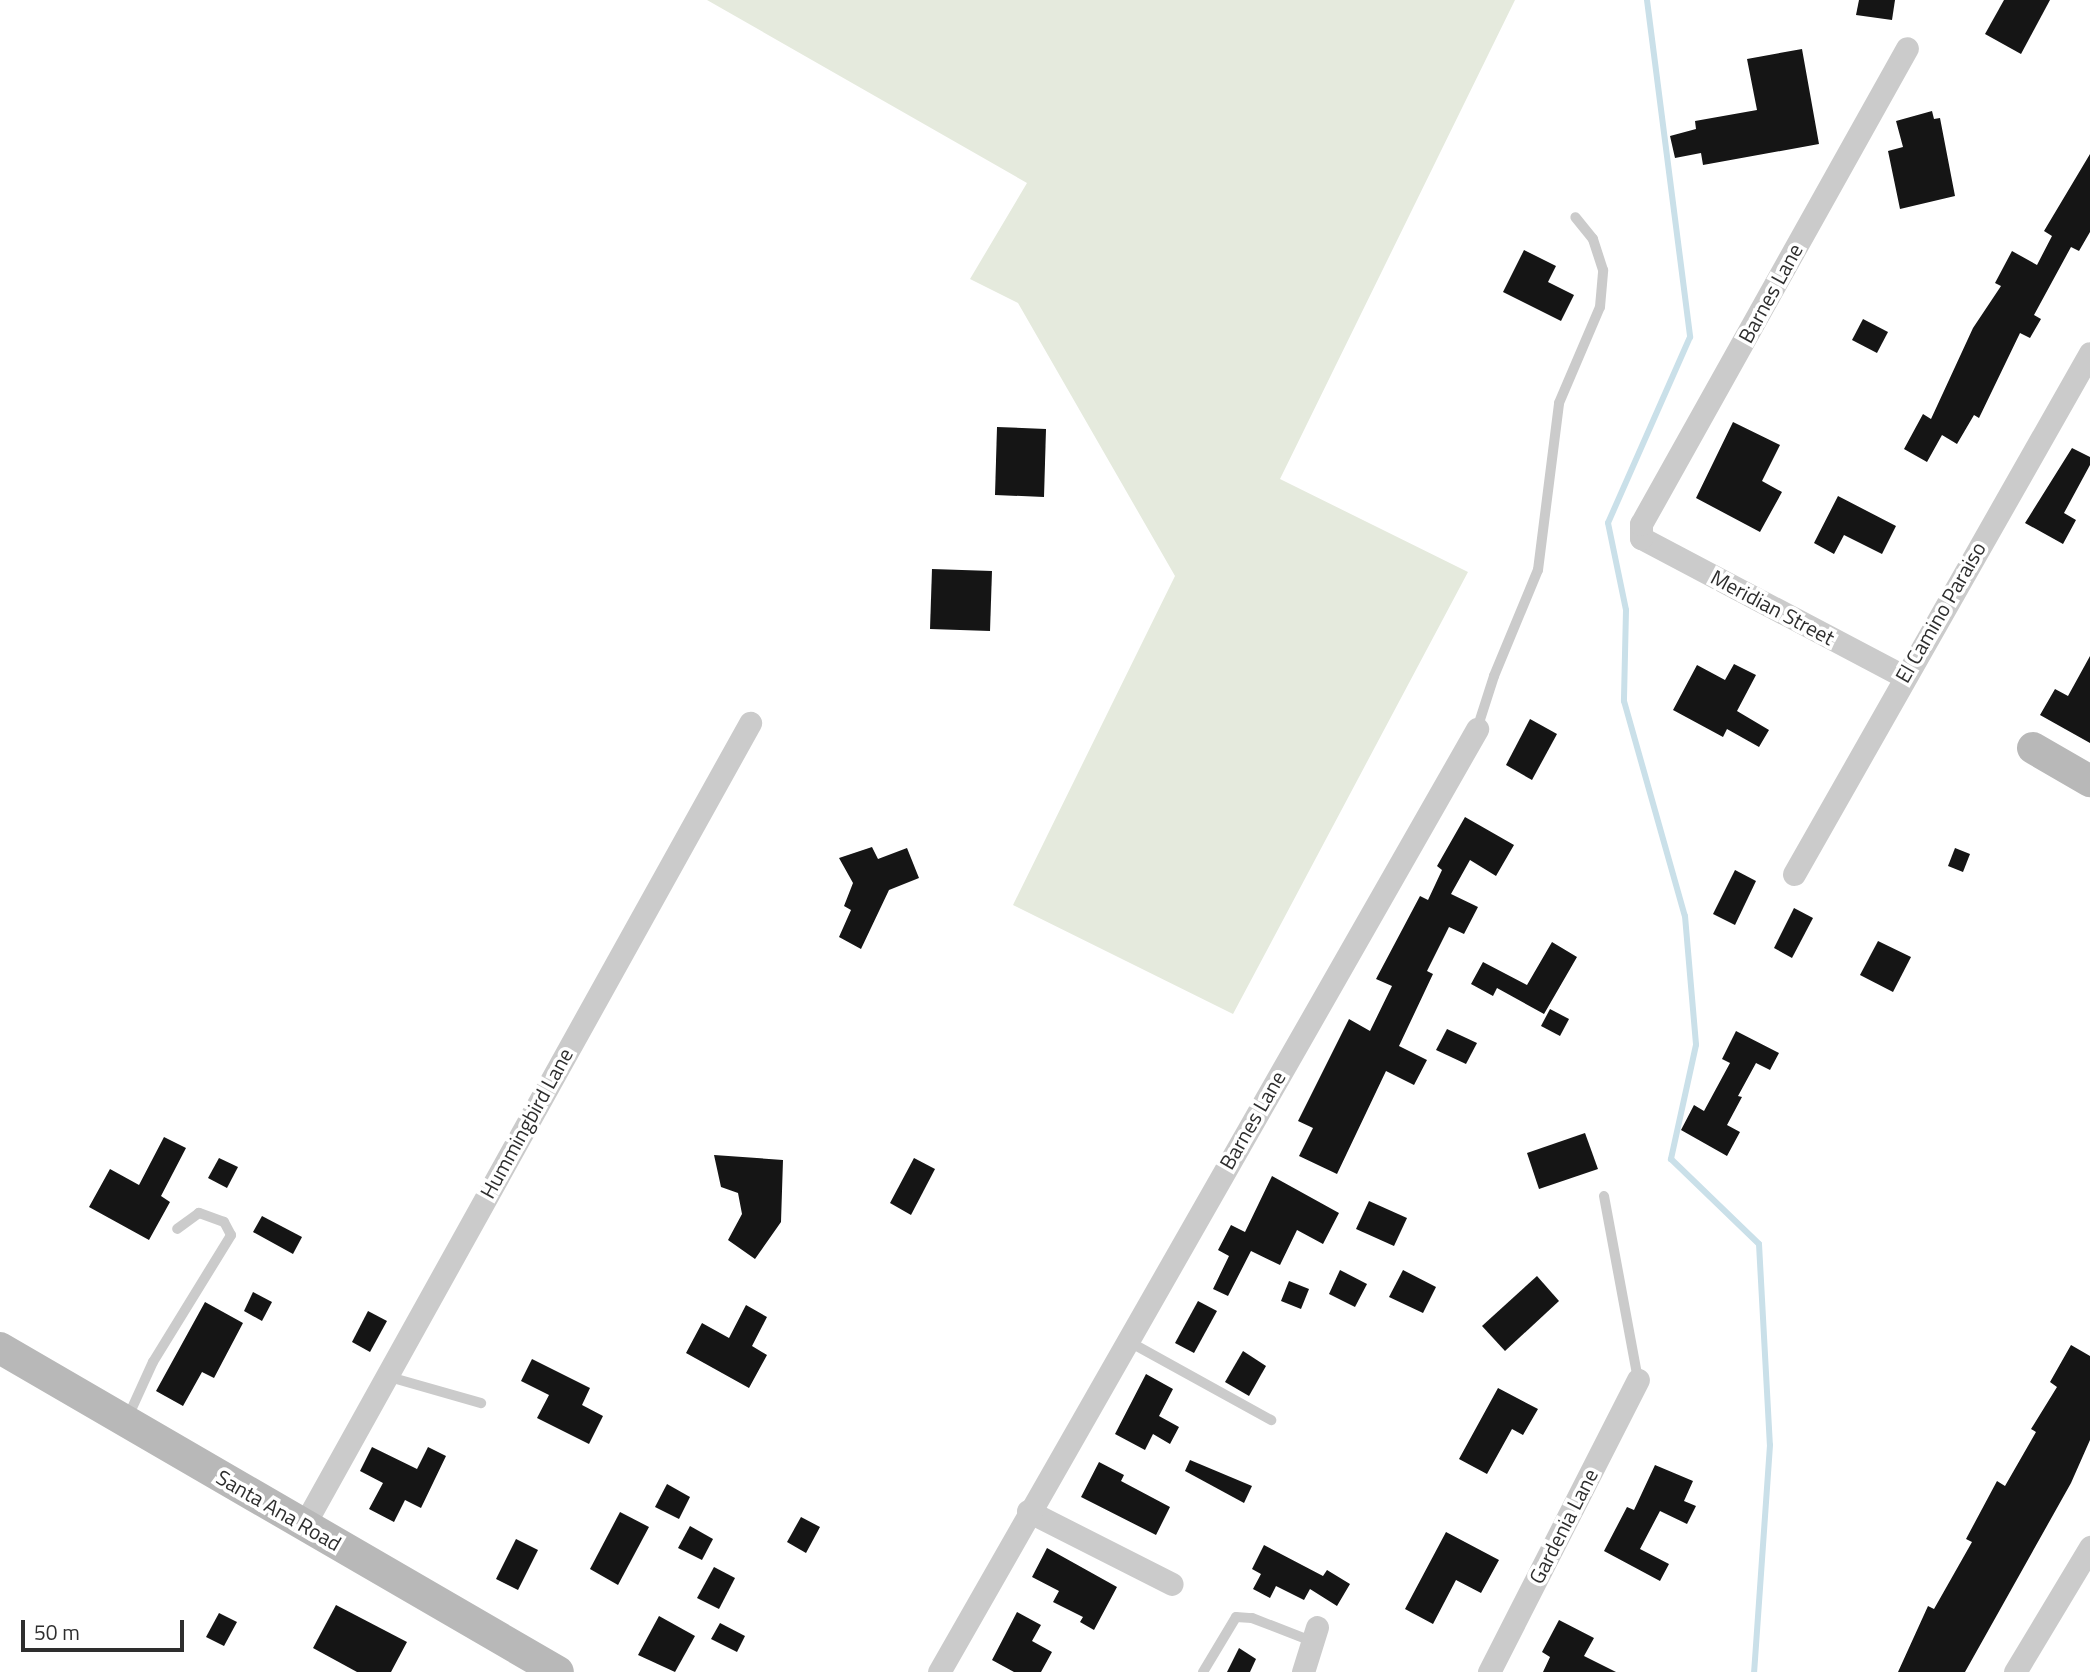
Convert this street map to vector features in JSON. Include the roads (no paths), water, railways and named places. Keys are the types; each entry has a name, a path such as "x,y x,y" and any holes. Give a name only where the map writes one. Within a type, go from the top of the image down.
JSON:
{"street":[{"name":"Barnes Lane","path":"1644,538 1641,524 1906,48"},
{"name":"El Camino Paraiso","path":"1794,874 1903,676 2090,353"},
{"name":"Meridian Street","path":"1644,538 1903,676"},
{"name":"Hummingbird Lane","path":"304,1525 750,723"},
{"name":"Barnes Lane","path":"939,1672 1028,1511 1477,729"},
{"path":"2033,748 2090,781"},
{"name":"Santa Ana Road","path":"0,1348 558,1672"},
{"name":"Gardenia Lane","path":"1489,1672 1638,1380"},
{"path":"1028,1511 1172,1584"},
{"path":"2015,1672 2090,1547"},
{"path":"1303,1672 1315,1635"}],"lane":[{"path":"1477,729 1494,676 1538,570 1559,403 1600,307 1603,270 1593,239 1575,217"},
{"path":"1604,1196 1638,1380"},
{"path":"126,1421 147,1371 231,1235 224,1222 199,1213 177,1229"},
{"path":"1126,1340 1271,1420"},
{"path":"386,1376 481,1403"},
{"path":"1203,1672 1236,1617 1252,1618 1315,1635"}],"waterway":[{"path":"1647,0 1690,337 1608,523 1626,610 1624,701 1685,916 1696,1045 1671,1159 1759,1244 1770,1445 1754,1672"}]}
